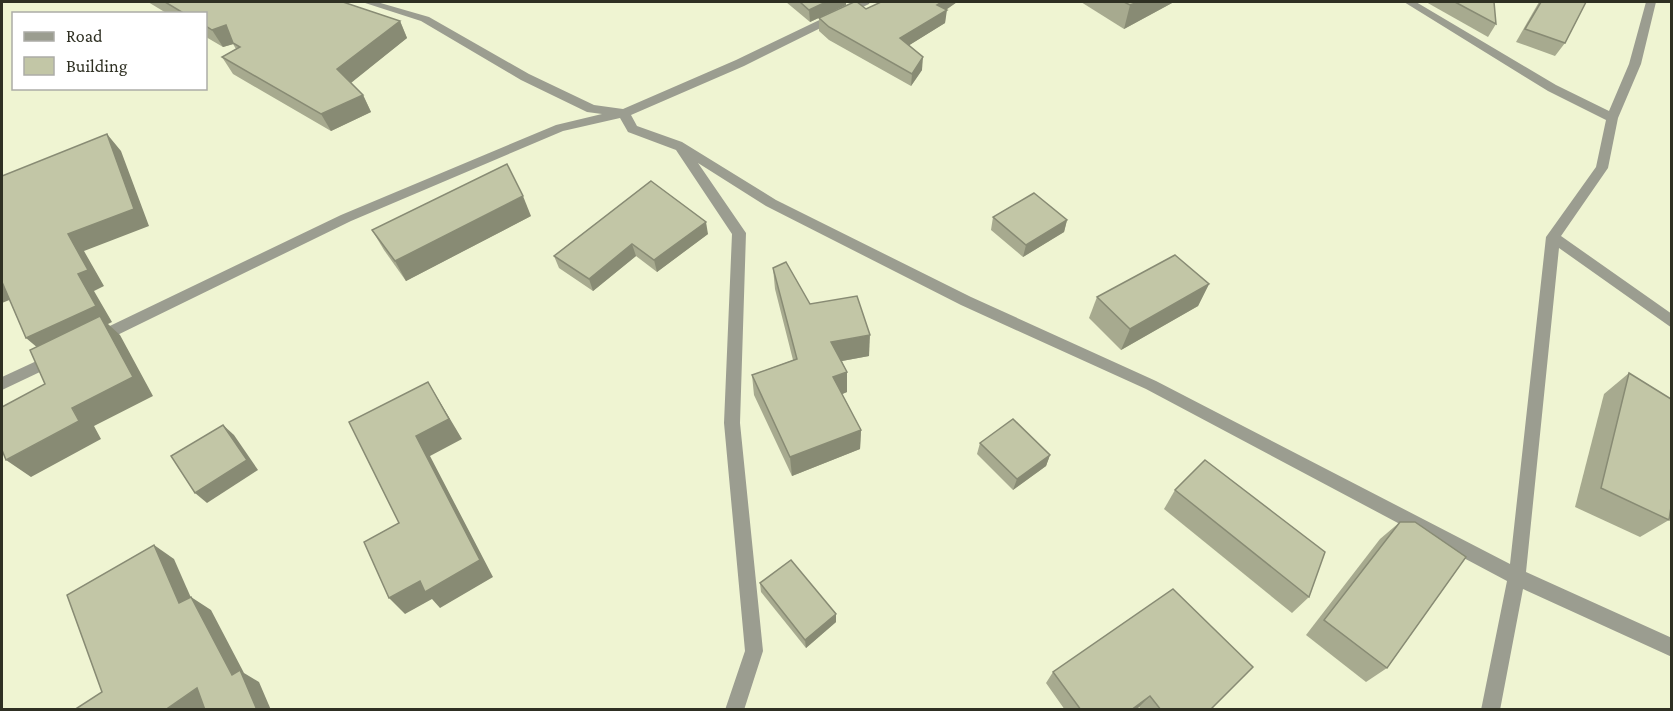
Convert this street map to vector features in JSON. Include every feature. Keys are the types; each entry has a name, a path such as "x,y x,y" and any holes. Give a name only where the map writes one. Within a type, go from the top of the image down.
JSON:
{"street":[{"path":"367,2 425,19 525,77 591,109 624,113"},
{"path":"2,384 357,214 560,128 624,113 740,63 849,5 865,2"},
{"path":"1409,2 1552,88 1612,118"},
{"path":"1490,710 1517,576 1553,237 1602,168 1612,118 1635,64 1651,2"},
{"path":"624,113 632,129 678,145 771,203 966,301 1151,385 1517,576 1671,648"},
{"path":"678,145 738,233 732,423 754,651 734,710"},
{"path":"1553,237 1671,321"}],"building":[{"path":"165,2 343,2 400,21 337,69 363,95 321,114 222,57 240,47 233,43 226,25 212,30 207,27 207,12 182,12"},
{"path":"800,2 826,2 809,10"},
{"path":"854,2 866,9 881,2 942,2 937,5 947,10 900,38 923,57 912,74 829,27 819,18"},
{"path":"1455,2 1494,2 1496,24"},
{"path":"1541,2 1586,2 1565,43 1525,29"},
{"path":"107,134 134,209 68,234 88,270 78,274 96,306 26,338 2,282 2,176"},
{"path":"507,164 523,196 395,261 372,230"},
{"path":"651,181 706,222 654,260 632,244 589,279 554,256"},
{"path":"1034,193 1067,220 1026,245 993,217"},
{"path":"1175,255 1209,284 1130,329 1097,297"},
{"path":"786,262 810,304 857,296 870,335 831,342 847,372 833,377 861,430 790,457 752,375 797,359 773,268"},
{"path":"100,316 133,377 72,408 79,421 6,460 2,450 2,407 45,384 30,350"},
{"path":"1629,373 1671,399 1669,520 1601,488"},
{"path":"428,382 449,419 416,436 480,560 425,592 420,581 389,598 364,542 399,523 349,422"},
{"path":"1013,419 1050,455 1017,479 980,443"},
{"path":"223,425 247,460 195,493 171,456"},
{"path":"1205,460 1325,552 1309,597 1175,490"},
{"path":"1400,522 1415,522 1466,557 1387,668 1324,620"},
{"path":"154,545 179,603 191,597 232,675 240,670 257,710 205,710 197,688 165,710 74,710 102,692 67,595"},
{"path":"791,560 836,614 805,640 760,583"},
{"path":"1173,589 1253,667 1210,710 1161,710 1150,696 1131,710 1081,710 1053,672"}]}
